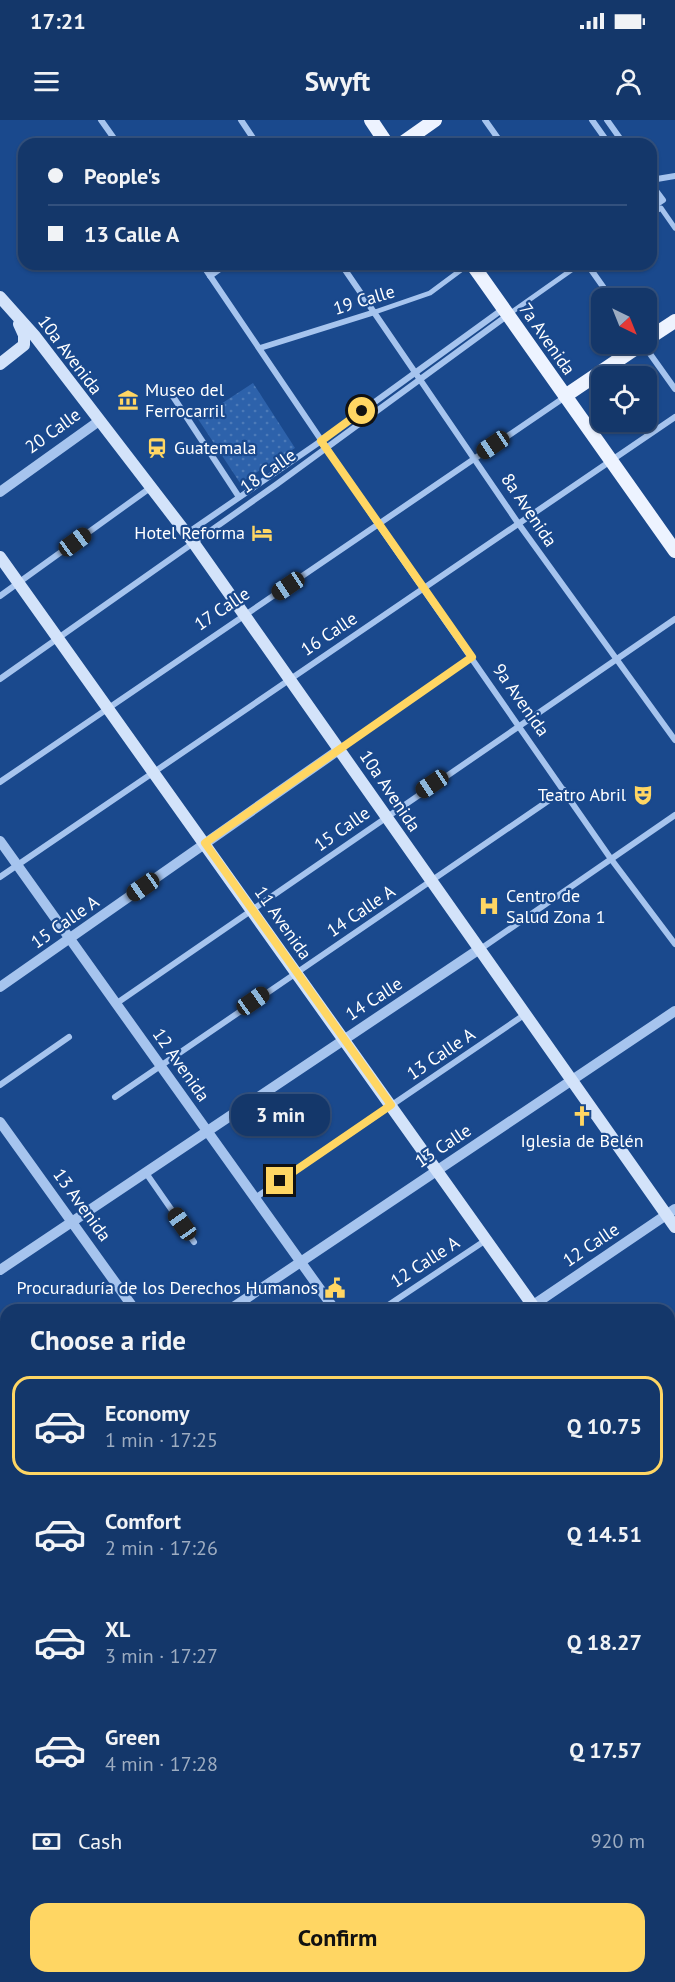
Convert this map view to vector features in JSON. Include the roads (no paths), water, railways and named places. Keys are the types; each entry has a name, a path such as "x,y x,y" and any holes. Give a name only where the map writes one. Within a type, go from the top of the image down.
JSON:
{"main road":[{"path":"371,120 383,138"},
{"path":"410,138 435,120"},
{"name":"7a Avenida","path":"474,270 675,551"},
{"name":"10a Avenida","path":"0,297 34,335 245,615 340,748 524,1016 671,1212 675,1227"},
{"name":"10a Avenida","path":"0,304 22,329 24,343 18,351"},
{"path":"657,333 675,321"},
{"path":"0,364 18,351 33,350 56,367"},
{"name":"17 Calle","path":"565,396 627,354"},
{"name":"11 Avenida","path":"0,557 437,1170 528,1304"}],"street":[{"path":"101,120 114,138"},
{"path":"240,120 253,138"},
{"path":"485,120 498,138"},
{"path":"592,120 605,138"},
{"path":"607,120 620,138"},
{"path":"657,180 675,176"},
{"path":"657,194 675,228"},
{"path":"657,206 662,204"},
{"name":"9a Avenida","path":"206,270 378,524 520,725 611,859 675,944"},
{"path":"210,276 218,270"},
{"name":"8a Avenida","path":"345,270 518,524 675,740"},
{"name":"19 Calle","path":"260,348 430,293 462,270"},
{"name":"18 Calle","path":"0,678 58,638 189,538 238,497 321,441 416,371 571,270"},
{"path":"591,270 604,288"},
{"name":"18 Calle","path":"189,538 326,448 421,379 506,312"},
{"path":"649,354 675,389"},
{"path":"172,395 238,497"},
{"name":"17 Calle","path":"0,782 565,396"},
{"name":"16 Calle","path":"0,877 675,417"},
{"name":"20 Calle","path":"0,492 99,421"},
{"path":"0,596 150,488"},
{"name":"15 Calle","path":"117,1003 385,816 675,619"},
{"name":"15 Calle A","path":"0,987 472,657"},
{"name":"14 Calle A","path":"115,1097 564,790"},
{"name":"14 Calle","path":"1,1268 478,951 675,815"},
{"name":"12 Avenida","path":"0,841 331,1304"},
{"name":"13 Calle","path":"238,1304 675,1011"},
{"name":"13 Calle A","path":"255,1198 524,1016"},
{"path":"0,1085 69,1037"},
{"name":"13 Avenida","path":"0,1122 131,1304"},
{"path":"146,1173 194,1242"},
{"name":"12 Calle","path":"537,1304 671,1212"},
{"name":"12 Calle A","path":"390,1304 486,1240"}],"place":[{"name":"Museo del Ferrocarril","path":"128,400"},
{"name":"Guatemala","path":"157,448"},
{"name":"Hotel Reforma","path":"262,533"},
{"name":"Teatro Abril","path":"643,795"},
{"name":"Centro de Salud Zona 1","path":"489,906"},
{"name":"Iglesia de Belén","path":"582,1116"},
{"name":"Procuraduría de los Derechos Humanos","path":"335,1288"}]}
